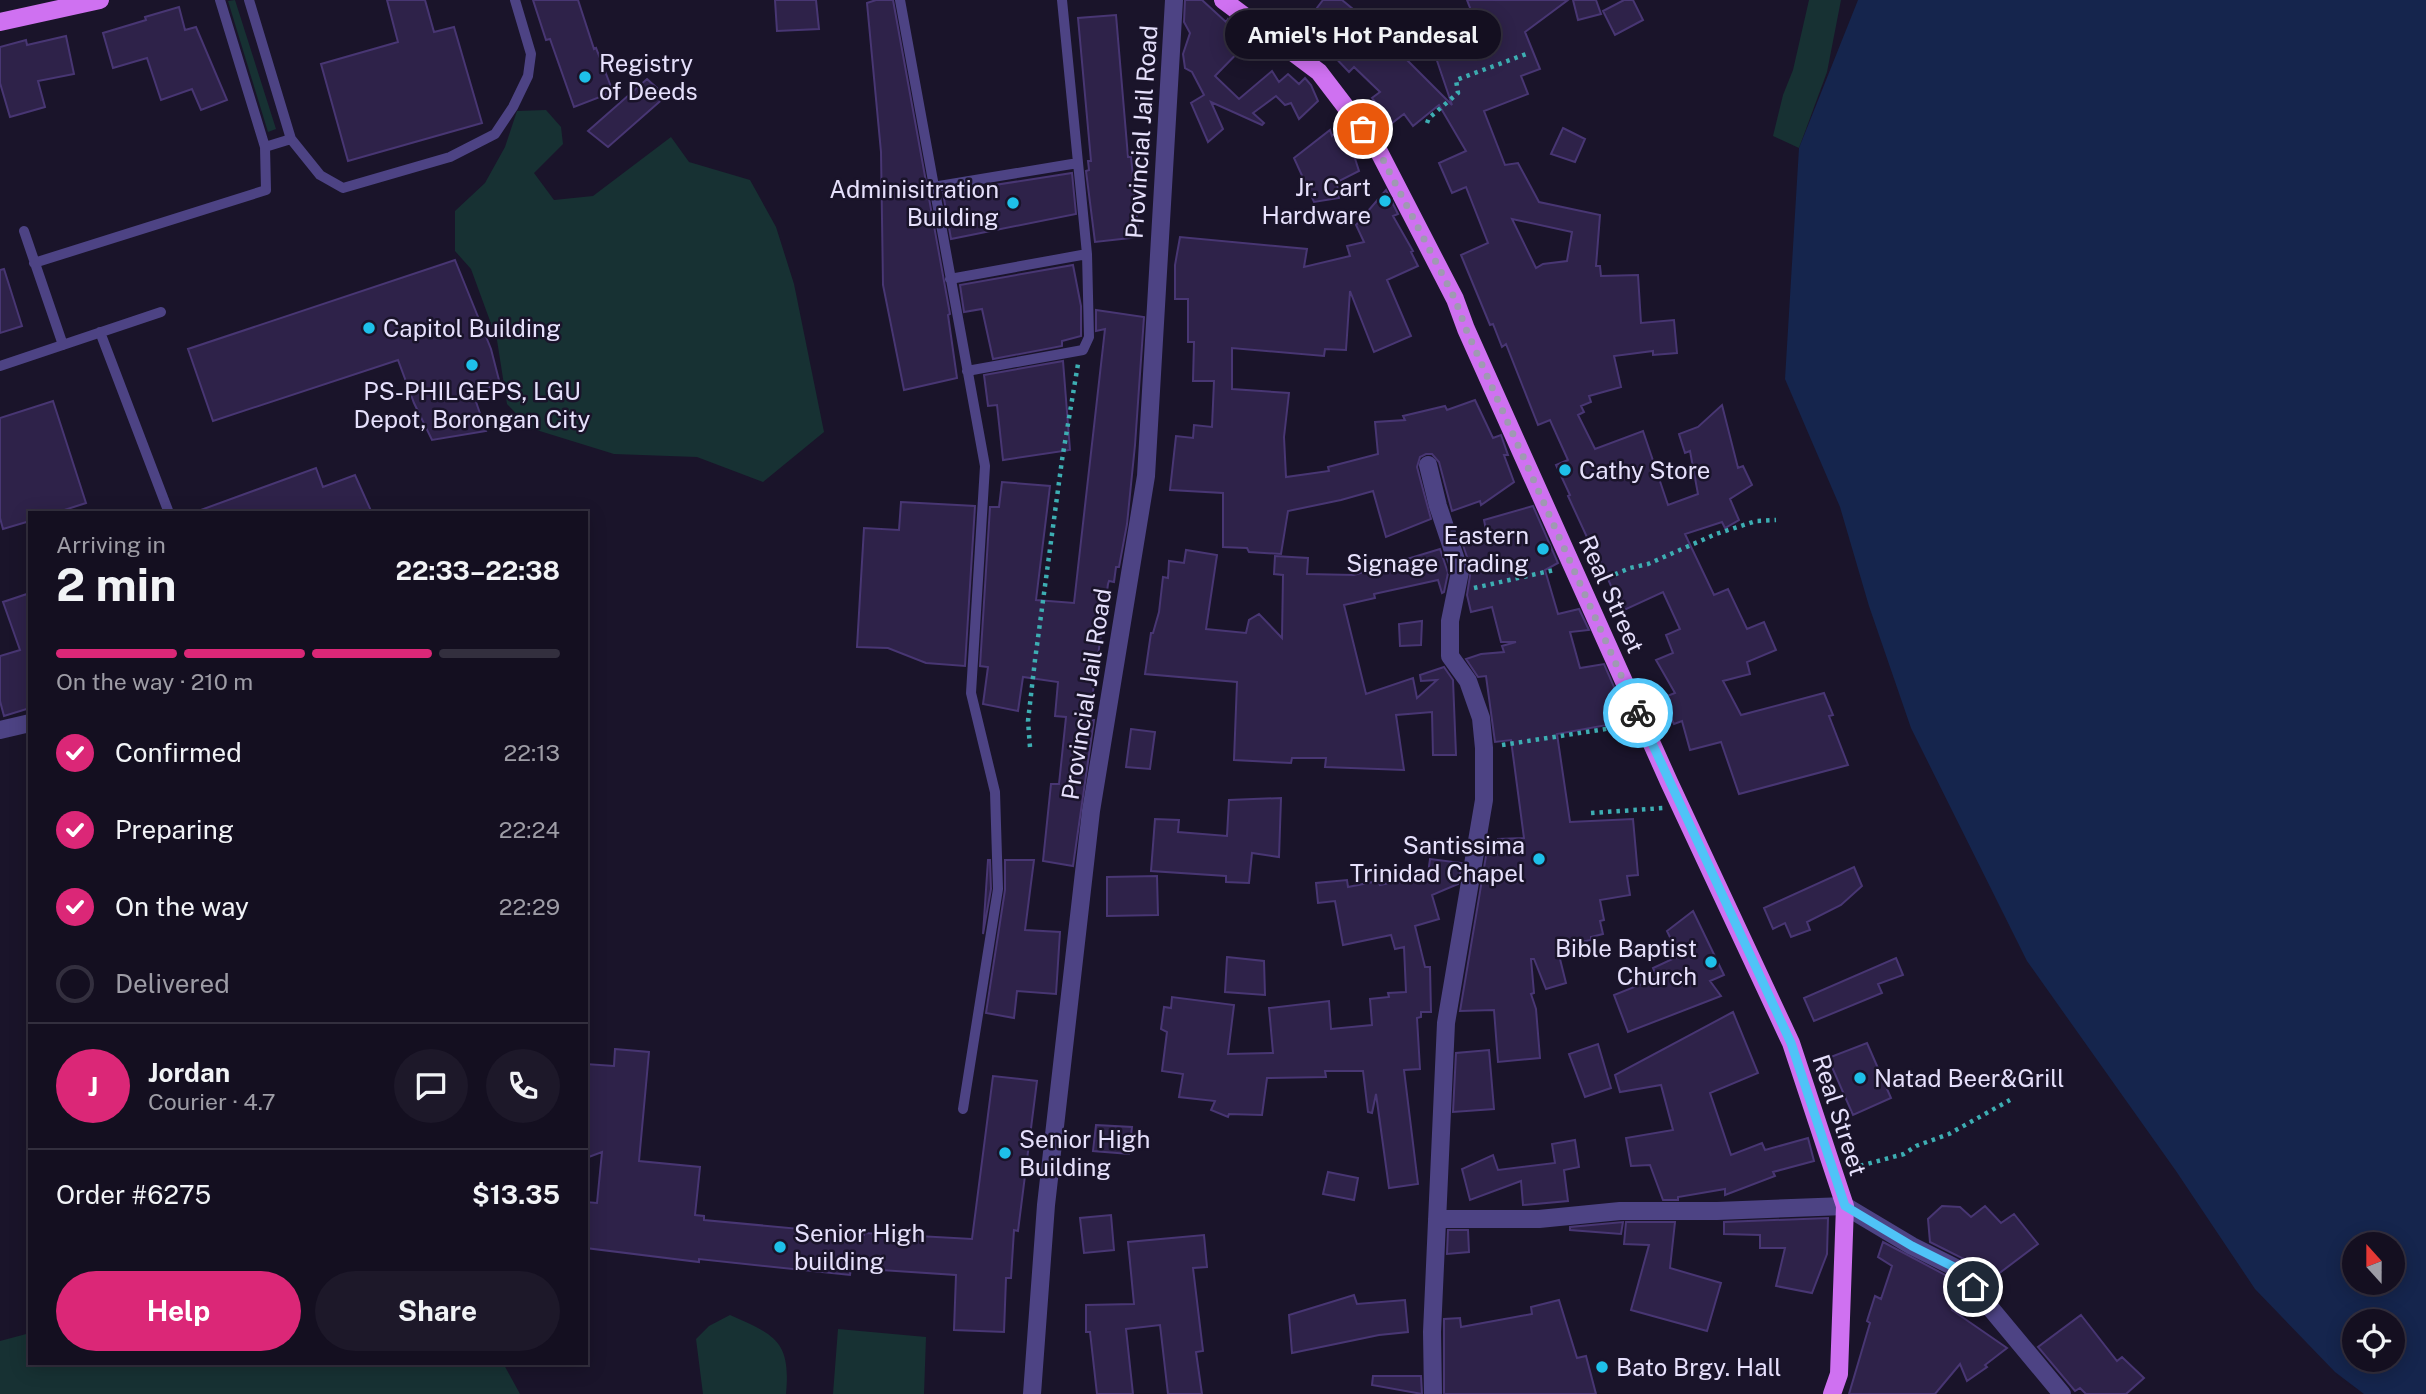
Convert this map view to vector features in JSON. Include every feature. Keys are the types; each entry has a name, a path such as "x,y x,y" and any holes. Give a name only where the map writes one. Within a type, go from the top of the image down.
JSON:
{"main road":[{"path":"0,22 100,0"},
{"name":"Real Street","path":"1223,0 1319,72 1377,148 1455,299 1466,329 1643,723 1791,1043 1845,1206 1839,1374 1832,1394"}],"street":[{"name":"Provincial Jail Road","path":"1032,1394 1046,1205 1091,811 1146,476 1174,0"},
{"path":"1428,465 1438,506 1460,572 1450,621 1450,656 1468,681 1481,718 1484,748 1484,800 1446,1023 1432,1332 1433,1394"},
{"path":"0,730 28,723"},
{"path":"1437,1219 1539,1219 1620,1211 1717,1211 1845,1206 1912,1246 1958,1269 2063,1394"}],"lane":[{"path":"34,263 265,190 265,146 220,0"},
{"path":"249,0 291,139 320,175 343,188 450,157 495,134 513,107 528,76 531,54 515,0"},
{"path":"900,0 985,466 971,693 995,792 998,889 964,1109"},
{"path":"967,371 1083,350 1090,337 1087,254 1062,0"},
{"path":"265,146 291,139"},
{"path":"933,187 1078,163"},
{"path":"24,231 62,345"},
{"path":"950,279 1087,254"},
{"path":"0,366 161,312"},
{"path":"100,332 168,511"}],"path":[{"path":"1426,123 1458,93 1456,80 1529,53"},
{"path":"1030,747 1028,721 1035,660 1062,460 1076,371 1083,350"},
{"path":"1582,587 1630,568 1648,564 1716,534 1756,521 1776,520"},
{"path":"1457,592 1546,573 1571,563"},
{"path":"1484,748 1643,723"},
{"path":"1591,813 1681,807"},
{"path":"1834,1173 1904,1154 1916,1146 1949,1134 2010,1100"}],"green space":[{"path":"235,0 276,129 268,132 228,1"},
{"path":"1809,0 1841,0 1827,72 1799,148 1773,136 1783,95 1793,70"},
{"path":"546,110 561,127 563,144 534,173 554,200 593,196 671,137 689,162 750,180 776,227 794,284 824,432 763,482 697,457 614,454 530,428 507,404 497,340 471,269 455,251 455,211 485,183 505,147 517,111"},
{"path":"730,1315 758,1328 777,1342 786,1362 786,1394 703,1394 696,1339 709,1326"},
{"path":"838,1329 926,1337 924,1394 833,1394"},
{"path":"28,1334 28,1365 504,1365 520,1394 0,1394 0,1341"}],"water":[{"path":"1858,0 2426,0 2426,1394 2364,1394 2335,1372 2255,1289 2176,1171 2027,961 1911,728 1869,606 1840,507 1785,379 1799,148"}],"building":[{"path":"387,0 425,0 434,32 454,27 482,123 348,161 321,64 398,42"},
{"path":"533,0 578,0 594,49 596,48 613,92 574,107 550,39 546,40"},
{"path":"775,0 816,0 819,29 777,31"},
{"path":"893,0 950,314 957,378 904,390 883,285 881,152 867,3"},
{"path":"1185,0 1202,0 1226,22 1228,19 1252,38 1215,76 1239,99 1272,71 1279,82 1288,74 1299,84 1305,78 1318,101 1299,119 1291,103 1285,105 1276,96 1253,113 1264,123 1262,125 1211,102 1223,129 1208,142 1191,103 1204,95 1192,72 1185,68 1183,54 1190,33 1184,22"},
{"path":"1323,0 1342,0 1364,18 1371,15 1385,23 1384,37 1452,105 1430,40 1477,26 1467,0 1568,0 1525,32 1540,69 1521,76 1528,94 1484,111 1505,165 1518,163 1539,202 1600,215 1596,266 1600,266 1601,276 1638,275 1641,323 1674,320 1677,353 1653,355 1653,351 1614,356 1621,387 1589,396 1591,402 1581,406 1584,412 1578,415 1595,449 1643,431 1668,505 1698,494 1690,451 1685,453 1679,434 1698,427 1722,405 1738,468 1743,466 1752,485 1730,499 1739,520 1725,528 1722,522 1685,534 1714,595 1728,589 1747,629 1764,622 1776,650 1747,662 1750,674 1723,681 1741,715 1824,693 1833,715 1829,716 1848,765 1739,794 1721,742 1690,750 1682,721 1674,724 1669,714 1652,717 1647,704 1675,693 1656,660 1673,653 1666,635 1680,629 1663,592 1622,611 1556,465 1568,460 1550,420 1538,425 1506,344 1502,347 1493,324 1490,325 1461,255 1488,243 1466,187 1452,193 1439,163 1466,151 1439,105 1413,126 1404,114 1392,123 1372,98 1380,92 1354,67 1349,72 1327,49 1333,42 1307,21","holes":["1512,219 1572,232 1567,261 1543,264 1536,268"]},
{"path":"1573,0 1596,0 1601,14 1578,20"},
{"path":"1624,0 1633,0 1643,20 1615,35 1603,11"},
{"path":"179,7 185,30 196,27 227,100 201,110 192,89 161,100 147,58 113,68 103,33"},
{"path":"1116,15 1128,157 1131,157 1139,237 1095,242 1086,171 1089,170 1088,161 1091,161 1078,18"},
{"path":"66,36 74,74 38,81 45,107 10,117 0,83 0,47 26,40 27,45"},
{"path":"647,79 666,96 608,147 588,131"},
{"path":"1563,128 1585,139 1575,162 1551,154"},
{"path":"1340,129 1346,142 1349,140 1359,171 1337,182 1339,198 1314,202 1294,158 1330,130 1332,136"},
{"name":"Adminisitration Building","path":"1072,173 1076,214 951,239 943,193"},
{"path":"1386,190 1398,214 1393,216 1413,251 1411,252 1418,266 1387,280 1411,336 1374,352 1350,291 1346,350 1325,349 1324,356 1232,348 1232,389 1289,393 1284,437 1286,477 1329,471 1328,467 1378,454 1375,422 1405,420 1403,416 1445,406 1447,410 1475,400 1493,438 1501,435 1508,455 1504,455 1514,482 1481,505 1480,501 1452,511 1439,462 1432,454 1426,454 1420,457 1417,467 1431,519 1386,537 1373,491 1288,511 1281,554 1223,547 1223,493 1170,490 1176,436 1193,438 1194,425 1212,427 1214,381 1193,381 1194,342 1188,342 1188,299 1175,299 1175,265 1180,237 1307,249 1304,267 1350,256 1347,246 1364,242 1356,225"},
{"path":"455,260 491,349 500,384 473,393 486,431 432,440 398,360 213,421 188,349"},
{"path":"1073,265 1081,306 1081,336 1062,341 1062,346 993,359 982,309 964,312 960,285"},
{"path":"4,269 22,326 0,333 0,270"},
{"path":"1096,310 1144,317 1127,524 1119,567 1116,567 1114,582 1109,581 1108,584 1089,720 1094,720 1073,866 1043,861 1051,784 1059,784 1066,717 1055,716 1058,682 1023,677 1018,711 983,704 988,667 980,666 990,507 999,507 1002,482 1050,486 1036,600 1074,603 1105,329 1096,331"},
{"path":"1063,361 1070,450 1003,460 997,405 988,406 984,375"},
{"path":"53,401 86,503 61,511 28,511 28,522 3,529 0,518 0,418"},
{"path":"316,468 323,487 355,475 371,511 198,511"},
{"path":"901,502 975,506 965,666 926,663 888,648 857,647 864,528 899,530"},
{"path":"1533,506 1558,563 1545,570 1558,614 1579,609 1589,630 1570,632 1580,668 1604,664 1629,721 1557,734 1570,822 1633,819 1638,875 1627,876 1630,895 1600,900 1604,920 1600,921 1603,934 1591,937 1591,940 1564,945 1566,954 1559,955 1566,983 1546,989 1534,959 1531,959 1534,993 1531,994 1536,1009 1540,1058 1498,1062 1494,1010 1460,1011 1486,856 1499,854 1498,839 1524,838 1511,740 1495,742 1486,676 1478,677 1466,659 1481,654 1504,652 1502,646 1516,642 1501,642 1492,607 1471,612 1467,595 1471,569 1462,542 1487,535 1484,520"},
{"path":"1440,549 1448,573 1444,592 1442,593 1438,580 1374,594 1375,598 1344,605 1366,694 1413,678 1417,698 1437,680 1421,681 1420,675 1444,667 1453,680 1456,755 1433,755 1432,712 1396,715 1404,770 1325,767 1326,758 1292,758 1291,763 1234,760 1237,682 1145,674 1151,633 1159,612 1163,577 1168,578 1169,561 1184,563 1186,550 1217,555 1206,629 1246,633 1249,620 1259,614 1282,638 1283,575 1274,574 1275,556 1308,558 1307,574 1354,575"},
{"path":"28,594 28,709 4,716 0,701 0,656 20,650 3,602"},
{"path":"1422,621 1421,645 1400,646 1399,624"},
{"path":"1131,729 1155,732 1150,769 1126,767"},
{"path":"1281,798 1279,857 1252,853 1249,883 1226,882 1226,876 1151,871 1155,819 1179,820 1178,832 1227,836 1229,800"},
{"path":"1430,859 1462,863 1458,884 1432,895 1439,919 1415,926 1425,967 1430,967 1431,1012 1421,1012 1421,1017 1417,1018 1420,1069 1404,1070 1418,1184 1389,1188 1376,1094 1372,1113 1368,1112 1363,1071 1325,1071 1326,1077 1267,1078 1262,1115 1229,1114 1228,1117 1211,1110 1215,1101 1179,1097 1183,1074 1162,1071 1167,1032 1161,1029 1164,1007 1171,1008 1172,997 1234,1005 1228,1054 1273,1053 1269,1008 1329,1001 1331,1029 1372,1025 1370,999 1389,997 1388,993 1406,992 1404,947 1395,949 1391,935 1343,945 1335,901 1318,903 1316,883 1347,880 1348,887 1378,881 1380,885 1428,874"},
{"path":"988,860 991,889 983,934"},
{"path":"1005,860 1034,860 1025,930 1060,932 1056,994 1017,991 1014,1018 986,1013 1005,890"},
{"path":"1854,867 1862,886 1841,905 1807,922 1810,930 1791,937 1785,923 1773,929 1764,908"},
{"path":"1157,876 1158,915 1107,916 1107,877"},
{"path":"1693,911 1724,975 1710,981 1721,996 1628,1032 1614,995 1657,978 1653,968 1679,956 1667,931"},
{"path":"1227,957 1264,961 1265,995 1225,992"},
{"path":"1896,958 1903,975 1878,984 1882,993 1814,1021 1804,998"},
{"path":"1733,1012 1758,1073 1710,1093 1731,1155 1762,1143 1765,1150 1808,1138 1814,1161 1773,1172 1775,1176 1725,1195 1725,1189 1678,1197 1678,1200 1663,1200 1650,1165 1631,1166 1626,1138 1673,1130 1661,1085 1620,1092 1615,1075"},
{"name":"Natad Beer&Grill","path":"1867,1043 1891,1098 1853,1115 1828,1058"},
{"path":"1598,1044 1611,1088 1585,1097 1569,1054"},
{"path":"615,1049 649,1052 639,1161 700,1167 695,1215 704,1216 704,1220 864,1235 972,1239 993,1076 1037,1081 1018,1231 1014,1230 1011,1278 1006,1278 1004,1332 954,1330 956,1275 851,1268 850,1275 699,1259 699,1262 588,1248 588,1202 597,1203 602,1152 588,1157 588,1064 614,1066"},
{"path":"1489,1050 1494,1109 1453,1112 1456,1053"},
{"path":"1096,1125 1132,1127 1129,1154 1093,1151"},
{"path":"1575,1140 1579,1167 1564,1170 1568,1201 1523,1205 1521,1181 1470,1200 1462,1169 1493,1155 1498,1170 1555,1163 1552,1144"},
{"path":"1328,1172 1358,1178 1354,1200 1323,1194"},
{"path":"1942,1206 1960,1207 1971,1217 1985,1206 2001,1223 2014,1214 2038,1244 1985,1284 1964,1259 1930,1242 1928,1219"},
{"path":"1111,1215 1114,1250 1084,1253 1080,1218"},
{"path":"1828,1218 1827,1254 1812,1293 1776,1286 1785,1248 1760,1248 1760,1235 1724,1234 1724,1222"},
{"path":"1623,1222 1621,1234 1570,1230 1570,1227"},
{"path":"1626,1222 1675,1222 1670,1268 1721,1283 1707,1331 1631,1310 1649,1245 1624,1244"},
{"path":"1448,1230 1468,1230 1469,1252 1447,1254"},
{"path":"1204,1235 1207,1267 1193,1268 1203,1351 1196,1352 1202,1394 1168,1394 1160,1325 1126,1329 1133,1394 1097,1394 1090,1332 1086,1332 1086,1305 1134,1304 1128,1242"},
{"path":"1883,1242 1951,1278 1962,1291 1952,1310 2007,1348 1967,1381 1960,1364 1935,1394 1849,1394 1875,1296 1881,1299 1892,1266 1878,1257"},
{"path":"1354,1295 1357,1304 1405,1300 1408,1332 1379,1335 1292,1353 1289,1315"},
{"path":"1559,1300 1577,1358 1586,1356 1596,1394 1444,1394 1444,1319 1460,1318 1461,1327 1532,1314 1531,1307"},
{"path":"2081,1315 2117,1361 2122,1357 2144,1378 2126,1394 2086,1394 2080,1388 2075,1391 2038,1347"},
{"path":"1373,1376 1421,1376 1422,1394 1372,1385"}],"way so far":[{"path":"1363,129 1377,148 1455,299 1638,713"}],"place":[{"name":"Registry of Deeds","path":"585,77"},
{"name":"Amiel's Hot Pandesal","path":"1363,129"},
{"name":"Jr. Cart Hardware","path":"1385,201"},
{"name":"Adminisitration Building","path":"1013,203"},
{"name":"Capitol Building","path":"369,328"},
{"name":"PS-PHILGEPS, LGU Depot, Borongan City","path":"472,365"},
{"name":"Cathy Store","path":"1565,470"},
{"name":"Eastern Signage Trading","path":"1543,549"},
{"name":"Santissima Trinidad Chapel","path":"1539,859"},
{"name":"Bible Baptist Church","path":"1711,962"},
{"name":"Natad Beer&Grill","path":"1860,1078"},
{"name":"Senior High Building","path":"1005,1153"},
{"name":"Senior High building","path":"780,1247"},
{"name":"Bato Brgy. Hall","path":"1602,1367"}],"route":[{"path":"1638,713 1791,1043 1845,1206 1912,1246 1958,1269 1973,1287"}]}
